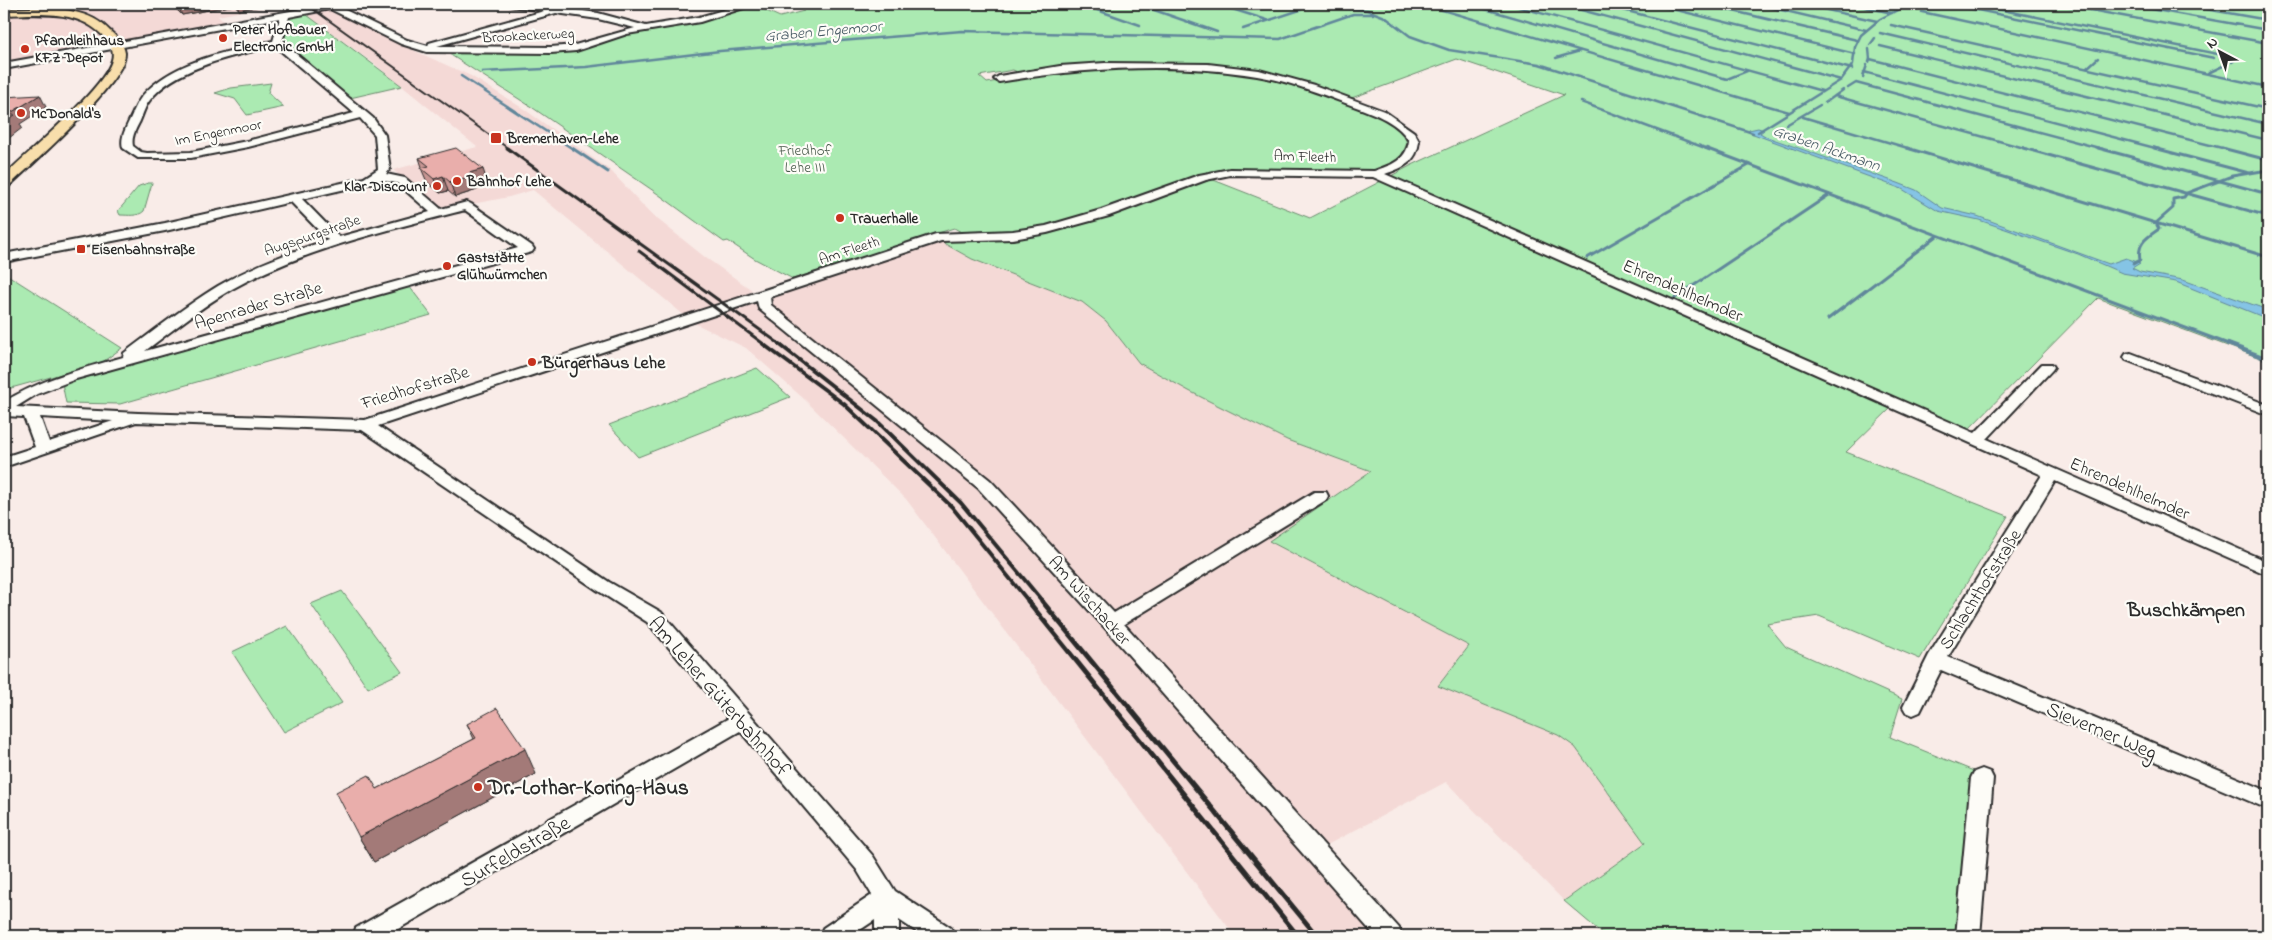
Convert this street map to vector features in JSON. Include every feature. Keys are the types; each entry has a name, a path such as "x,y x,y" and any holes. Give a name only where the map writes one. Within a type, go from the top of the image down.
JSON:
{"main road":[{"path":"4,14 50,12 88,20 109,34 116,46 119,57 107,81 98,92 4,183"},
{"path":"4,14 47,17 78,23 91,32 103,48 106,58 105,64 87,93 4,172"}],"street":[{"path":"512,4 607,18 644,28"},
{"path":"4,66 338,5 420,48 578,4"},
{"name":"Brookackerweg","path":"420,48 468,51 563,50 644,28 700,19 752,4"},
{"path":"4,258 165,227 368,181 378,176 384,169 380,135 362,114 277,42 285,15"},
{"name":"Im Engenmoor","path":"277,42 214,60 164,82 142,104 126,140 128,148 138,155 158,158 207,153 362,114"},
{"name":"Am Fleeth","path":"763,296 940,237 1013,235 1047,229 1105,213 1203,177 1230,172 1375,174 1400,165 1410,156 1414,141 1410,134 1394,120 1380,113 1283,79 1259,73 1208,67 1114,66 1060,69 999,79"},
{"name":"Ehrendehlhelmder","path":"1375,174 2268,569"},
{"path":"378,176 401,180 438,213"},
{"path":"294,198 337,242"},
{"name":"Augspurgstraße","path":"118,363 238,280 285,260 337,242 438,213 467,206 528,249"},
{"name":"Apenrader Straße","path":"4,409 32,391 71,376 528,249"},
{"name":"Friedhofstraße","path":"4,409 138,418 366,425 763,296"},
{"name":"Am Wischacker","path":"763,296 764,306 984,484 1112,623 1390,936"},
{"path":"2131,357 2268,410"},
{"path":"1977,440 2047,367"},
{"path":"30,412 44,449"},
{"path":"4,462 138,418"},
{"name":"Am Leher Güterbahnhof","path":"366,425 603,586 654,617 865,863 887,898 942,936"},
{"name":"Schlachthofstraße","path":"1913,707 1936,660 2051,474"},
{"path":"1112,623 1320,496"},
{"name":"Sieverner Weg","path":"1936,660 2268,800"},
{"name":"Surfeldstraße","path":"366,936 743,720"},
{"path":"1968,936 1982,778"},
{"path":"832,936 887,898"},
{"path":"887,898 887,936"}],"shaded area":[{"path":"4,4 279,4 218,16 227,25 4,65"},
{"path":"292,4 338,4 327,6 415,51 471,76 524,109 611,171 651,214 706,258 752,290 747,295 685,316 533,190 509,197 441,210 393,170 477,147 376,65"},
{"path":"938,240 972,259 1082,302 1106,321 1139,363 1189,391 1287,440 1372,472 1270,541 1469,646 1439,686 1558,735 1575,747 1645,843 1564,901 1446,782 1310,854 1381,936 1235,936 906,499 803,398 746,348 694,323"}],"green space":[{"name":"Friedhof Lehe III","path":"819,4 2268,4 2268,361 2098,298 1962,436 1894,405 1846,452 2008,516 1920,659 1819,616 1767,624 1786,647 1902,699 1890,737 1976,772 1958,936 1605,936 1564,901 1645,843 1575,747 1558,735 1438,686 1469,646 1269,541 1371,471 1287,440 1189,391 1139,363 1106,321 1082,302 972,259 938,240 1005,238 1064,228 1114,213 1211,179 1310,218 1412,165 1564,95 1457,59 1349,99 1278,76 1242,69 1205,65 1099,65 1019,73 1013,70 979,76 987,83 1061,69 1104,67 1212,69 1256,74 1304,86 1378,114 1401,129 1407,143 1401,156 1384,168 1370,171 1228,170 1198,176 1103,212 1046,227 988,234 965,234 954,228 793,279 755,259 728,241 724,242 533,108 446,52 559,51 577,48 638,30 702,20 753,5 780,17 804,11 801,9"},
{"path":"303,12 402,86 350,98 279,42 287,15"},
{"path":"271,83 268,93 284,107 247,115 235,99 215,93 231,88"},
{"path":"152,183 144,211 136,215 120,215 118,211 139,186"},
{"path":"6,274 122,348 101,363 4,390 4,275"},
{"path":"409,286 431,315 120,404 66,403 62,383"},
{"path":"757,368 790,397 638,457 609,425"},
{"path":"342,591 402,672 368,688 311,604"},
{"path":"287,626 342,703 284,732 232,652"}],"water":[{"path":"1758,128 1764,130 1760,133 1767,137 1916,190 1942,208 1977,216 2109,264 2126,258 2140,263 2132,268 2140,272 2183,280 2268,310 2268,319 2176,282 2122,273 2078,254 1979,220 1938,211 1902,189 1748,132"}],"building":[{"path":"40,95 7,115 15,115 4,123 4,97"},
{"path":"456,148 483,169 469,173 472,176 450,182 443,176 434,179 421,168 429,166 419,158"},
{"path":"497,708 525,749 359,837 336,792 369,775 377,789 476,738 467,724"}],"waterway":[{"path":"1080,4 1140,25"},
{"path":"1137,4 1217,32"},
{"path":"1216,4 1267,20"},
{"name":"Graben Ackmann","path":"1298,4 1367,10 1385,17 1410,36 1449,50 1539,64 1753,133"},
{"path":"1422,4 1789,112"},
{"path":"1468,4 1727,79 1747,71"},
{"path":"1508,4 1822,91"},
{"path":"1559,4 1841,80"},
{"path":"1600,4 1850,68"},
{"path":"1652,4 1854,54"},
{"path":"1703,4 1857,40"},
{"path":"1756,4 1866,30"},
{"path":"1800,4 1877,21"},
{"path":"1851,4 1892,13"},
{"path":"1883,4 1901,8"},
{"path":"1892,13 1909,4"},
{"path":"1948,4 2214,58"},
{"path":"1973,4 2237,58 2232,62"},
{"path":"2058,4 2268,43"},
{"path":"2122,4 2268,30"},
{"path":"2177,4 2268,20"},
{"path":"2243,4 2268,8"},
{"path":"1243,29 1300,10"},
{"path":"1922,12 2268,87"},
{"path":"1854,54 1855,47 1861,35 1880,19 1892,13"},
{"name":"Graben Engemoor","path":"482,72 586,67 720,51 962,31 1280,39 1353,14 1373,14"},
{"path":"1891,25 2268,109"},
{"path":"1880,33 2268,124"},
{"path":"1870,45 1875,38"},
{"path":"1880,46 2268,140"},
{"path":"1869,49 1870,59"},
{"path":"1556,58 1580,51"},
{"path":"1850,68 1853,64 1854,54"},
{"path":"2087,68 2098,58"},
{"path":"1870,59 2226,149"},
{"path":"2264,63 2268,64"},
{"path":"1865,72 1867,65"},
{"path":"2208,73 2225,65"},
{"path":"1841,80 1850,68"},
{"path":"1863,77 1865,72"},
{"path":"1865,72 2159,149"},
{"path":"461,76 573,149"},
{"path":"1758,132 1841,80"},
{"path":"1848,88 1856,83 2103,149"},
{"path":"1825,103 1843,90"},
{"path":"1835,96 2028,149"},
{"path":"1581,102 1708,149"},
{"path":"1786,125 1820,105"},
{"path":"1803,117 1911,149"},
{"path":"572,148 608,172"},
{"path":"1705,148 2231,345"},
{"path":"1907,148 2156,223"},
{"path":"2023,148 2187,193"},
{"path":"2098,148 2219,181"},
{"path":"2154,148 2249,173"},
{"path":"2222,148 2268,160"},
{"path":"1587,258 1749,165"},
{"path":"2219,181 2232,176 2268,170"},
{"path":"2187,193 2219,181"},
{"path":"2219,181 2268,194"},
{"path":"2156,223 2173,208 2173,199 2184,197 2187,193"},
{"path":"2187,193 2268,216"},
{"path":"1672,300 1829,195"},
{"path":"2133,264 2140,260 2141,245 2159,229 2156,223"},
{"path":"2156,223 2268,257"},
{"path":"1828,319 1937,236"},
{"path":"2228,344 2268,359"}],"railway":[{"path":"306,4 509,149"},
{"path":"507,148 781,345"},
{"path":"639,251 765,345"},
{"path":"763,344 844,404 952,507 1029,602"},
{"path":"779,344 877,421 961,503 1043,602"},
{"path":"1028,601 1298,936"},
{"path":"1042,601 1317,936"}],"place":[{"name":"Peter Hofbauer Electronic GmbH","path":"223,38"},
{"name":"Pfandleihhaus KFZ Depot","path":"25,49"},
{"name":"McDonald's","path":"21,113"},
{"name":"Bremerhaven-Lehe","path":"496,138"},
{"name":"Bahnhof Lehe","path":"457,181"},
{"name":"Klar Discount","path":"437,186"},
{"name":"Trauerhalle","path":"840,218"},
{"name":"Eisenbahnstraße","path":"81,249"},
{"name":"Gaststätte Glühwürmchen","path":"447,266"},
{"name":"Bürgerhaus Lehe","path":"532,362"},
{"name":"Dr.-Lothar-Koring-Haus","path":"478,787"}],"district":[{"name":"Buschkämpen","path":"2186,609"}]}
